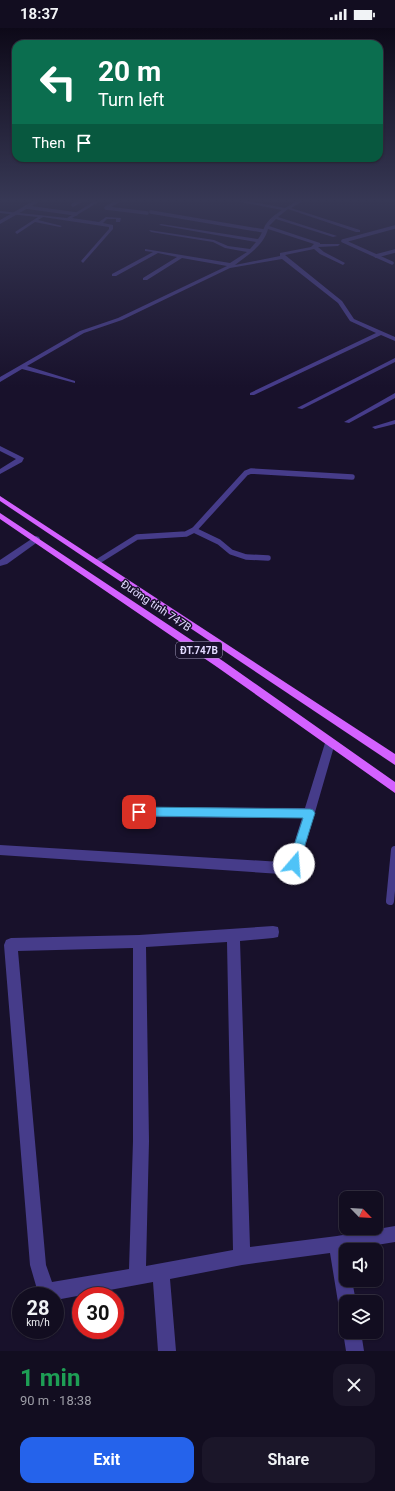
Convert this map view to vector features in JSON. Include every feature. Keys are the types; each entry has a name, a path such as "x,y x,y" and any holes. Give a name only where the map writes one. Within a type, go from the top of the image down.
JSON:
{"main road":[{"name":"Đường tỉnh 747B","path":"0,498 395,760"},
{"name":"Đường tỉnh 747B","path":"0,515 194,647 395,788"},
{"path":"194,647 209,636"}],"street":[{"path":"114,275 137,263"},
{"path":"144,279 171,263"},
{"path":"214,263 229,266 251,263"},
{"path":"0,380 82,332 120,319 234,263"},
{"path":"290,263 305,272 340,302 352,320 394,338"},
{"path":"252,394 382,333"},
{"path":"300,408 395,360"},
{"path":"22,368 73,382"},
{"path":"347,422 395,395"},
{"path":"375,428 395,422"},
{"path":"0,448 20,458 0,472"},
{"path":"0,563 4,562 36,539"},
{"path":"0,850 281,868 294,864 330,743"},
{"path":"139,812 310,813"},
{"path":"274,932 139,941 11,945 38,1265 46,1291 61,1290 242,1257 338,1244 395,1234"},
{"path":"233,935 242,1257"},
{"path":"137,1276 141,1141 139,941"},
{"path":"338,1244 346,1295"},
{"path":"161,1271 167,1351"},
{"path":"353,1339 355,1351"}],"lane":[{"path":"97,562 137,537 186,534 194,530 202,523 242,477 251,471 352,477"},
{"path":"194,530 219,542 231,552 246,557 268,558"},
{"path":"390,901 395,850"}],"route":[{"path":"139,812 310,813 294,864"}]}
